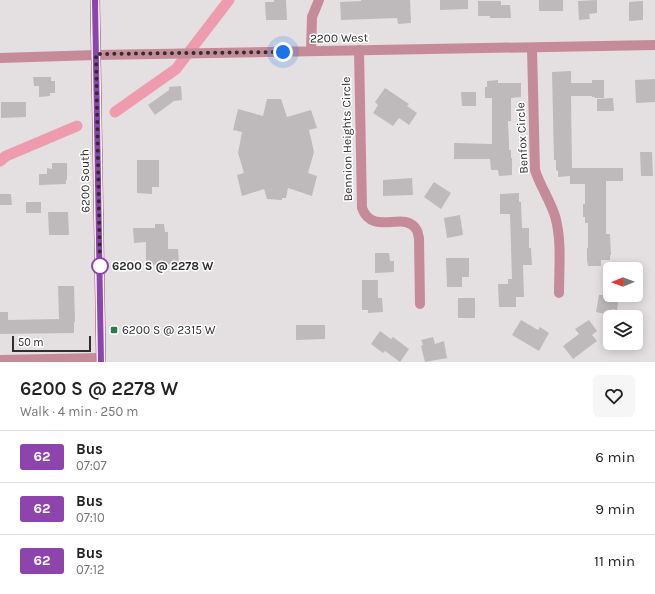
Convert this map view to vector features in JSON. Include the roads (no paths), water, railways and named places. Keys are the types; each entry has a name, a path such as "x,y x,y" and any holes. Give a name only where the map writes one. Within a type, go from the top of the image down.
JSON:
{"main road":[{"name":"6200 South","path":"95,0 101,360"}],"street":[{"path":"311,51 312,17 319,0"},
{"name":"2200 West","path":"0,58 96,54 194,54 655,45"},
{"name":"Benfox Circle","path":"532,48 535,170 538,180 556,218 558,237 559,293"},
{"name":"Bennion Heights Circle","path":"359,50 362,208 365,216 371,221 377,223 404,222 411,224 416,229 419,238 420,304"},
{"path":"0,360 101,360"}],"waterway":[{"path":"115,112 176,69 229,0"},
{"path":"0,161 6,156 77,126"}],"place":[{"name":"6200 S @ 2278 W","path":"100,266"},
{"name":"6200 S @ 2315 W","path":"114,330"}]}
